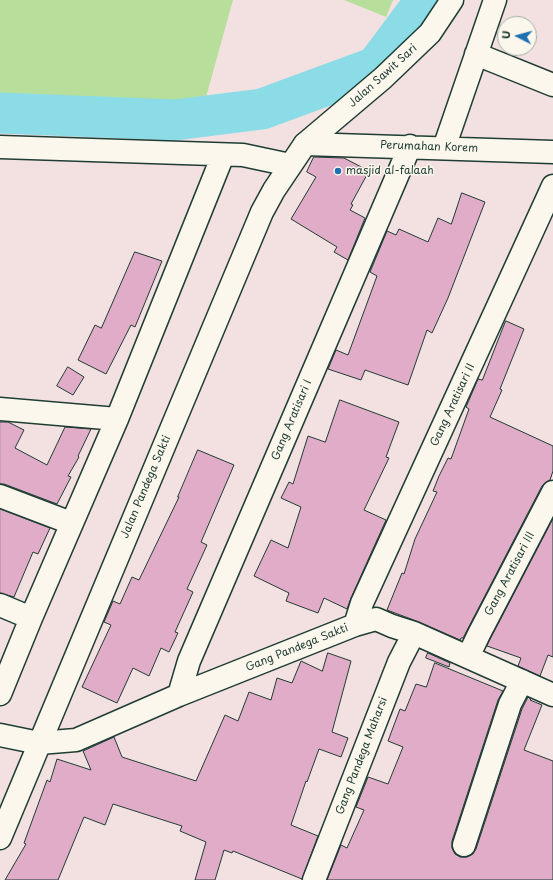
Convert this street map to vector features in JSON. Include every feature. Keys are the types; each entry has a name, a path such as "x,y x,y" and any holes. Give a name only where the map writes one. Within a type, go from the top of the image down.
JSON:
{"street":[{"name":"Jalan Sawit Sari","path":"305,144 383,78 430,33 452,0"},
{"path":"444,148 495,0"},
{"path":"476,54 553,85"},
{"name":"Perumahan Korem","path":"305,144 410,146 553,152"},
{"name":"Jalan Pandega Sakti","path":"0,838 262,212 274,190 305,144"},
{"name":"Gang Aratisari I","path":"179,695 189,661 410,146"},
{"path":"0,147 243,155 290,165"},
{"path":"0,694 31,618 117,419 222,155"},
{"name":"Gang Aratisari II","path":"355,625 362,603 553,186"},
{"path":"0,409 117,419"},
{"name":"Gang Aratisari III","path":"468,657 553,492"},
{"path":"0,496 71,524"},
{"path":"0,605 31,618"},
{"name":"Gang Pandega Sakti","path":"0,735 39,743 76,740 179,695 355,625 376,619 414,633 553,695"},
{"name":"Gang Pandega Maharsi","path":"314,880 399,662 414,633"},
{"path":"464,845 510,704 522,681"}],"green space":[{"path":"0,0 233,0 198,126 0,106"},
{"path":"344,0 393,0 386,17"}],"building":[{"path":"314,157 344,158 369,171 351,204 353,205 350,210 365,218 348,260 334,252 337,247 291,219 316,177 307,172"},
{"path":"462,193 485,202 448,298 432,333 427,330 408,385 365,370 361,380 328,369 336,350 348,355 377,276 370,272 387,231 396,235 399,229 428,242 438,218 451,224"},
{"path":"135,252 162,261 135,327 131,325 106,374 78,360 95,325 101,328"},
{"path":"506,321 524,329 500,389 502,390 490,417 553,446 553,471 550,480 542,486 463,638 460,640 387,610 402,573 404,574 415,539 437,492 433,491 439,476 448,458 451,459 469,409 466,407 478,379 482,380"},
{"path":"68,367 84,377 73,395 57,386"},
{"path":"340,400 399,422 386,457 389,458 364,510 386,520 347,609 324,598 318,613 286,601 289,593 254,576 271,540 288,548 301,507 281,498 289,482 293,484 308,436 325,442"},
{"path":"0,422 8,422 24,430 15,448 47,465 65,427 91,429 78,456 79,457 68,476 71,477 57,504 4,484 0,484"},
{"path":"198,450 234,465 201,542 207,545 187,589 193,592 175,632 178,633 169,652 161,648 149,676 133,668 117,703 82,687 111,625 104,622 113,601 120,604 132,577 139,580 179,497"},
{"path":"0,509 50,528 38,554 33,552 14,597 0,593"},
{"path":"553,519 553,657 548,655 540,676 518,666 521,658 487,646"},
{"path":"328,653 351,661 332,732 348,738 341,757 319,749 291,825 318,836 302,879 233,851 232,853 224,850 215,880 195,880 206,842 180,831 182,826 113,804 105,825 84,817 58,880 5,880 26,844 24,843 47,780 50,782 57,759 91,770 83,751 114,737 122,757 196,781 225,715 238,721 249,692 271,700 277,678 292,683 301,661 322,671"},
{"path":"428,653 450,663 449,667 426,658"},
{"path":"435,663 503,691 498,700 452,841 452,848 455,854 460,857 467,857 473,854 476,849 522,709 528,697 531,699 530,700 542,705 524,750 553,761 553,880 327,880 341,845 347,848 364,810 356,807 368,777 388,784 403,747 388,741 400,709 405,711 416,684 426,687"}],"waterway":[{"path":"0,113 175,120 262,109 376,67 426,0"}],"place":[{"name":"masjid al-falaah","path":"338,171"}]}
